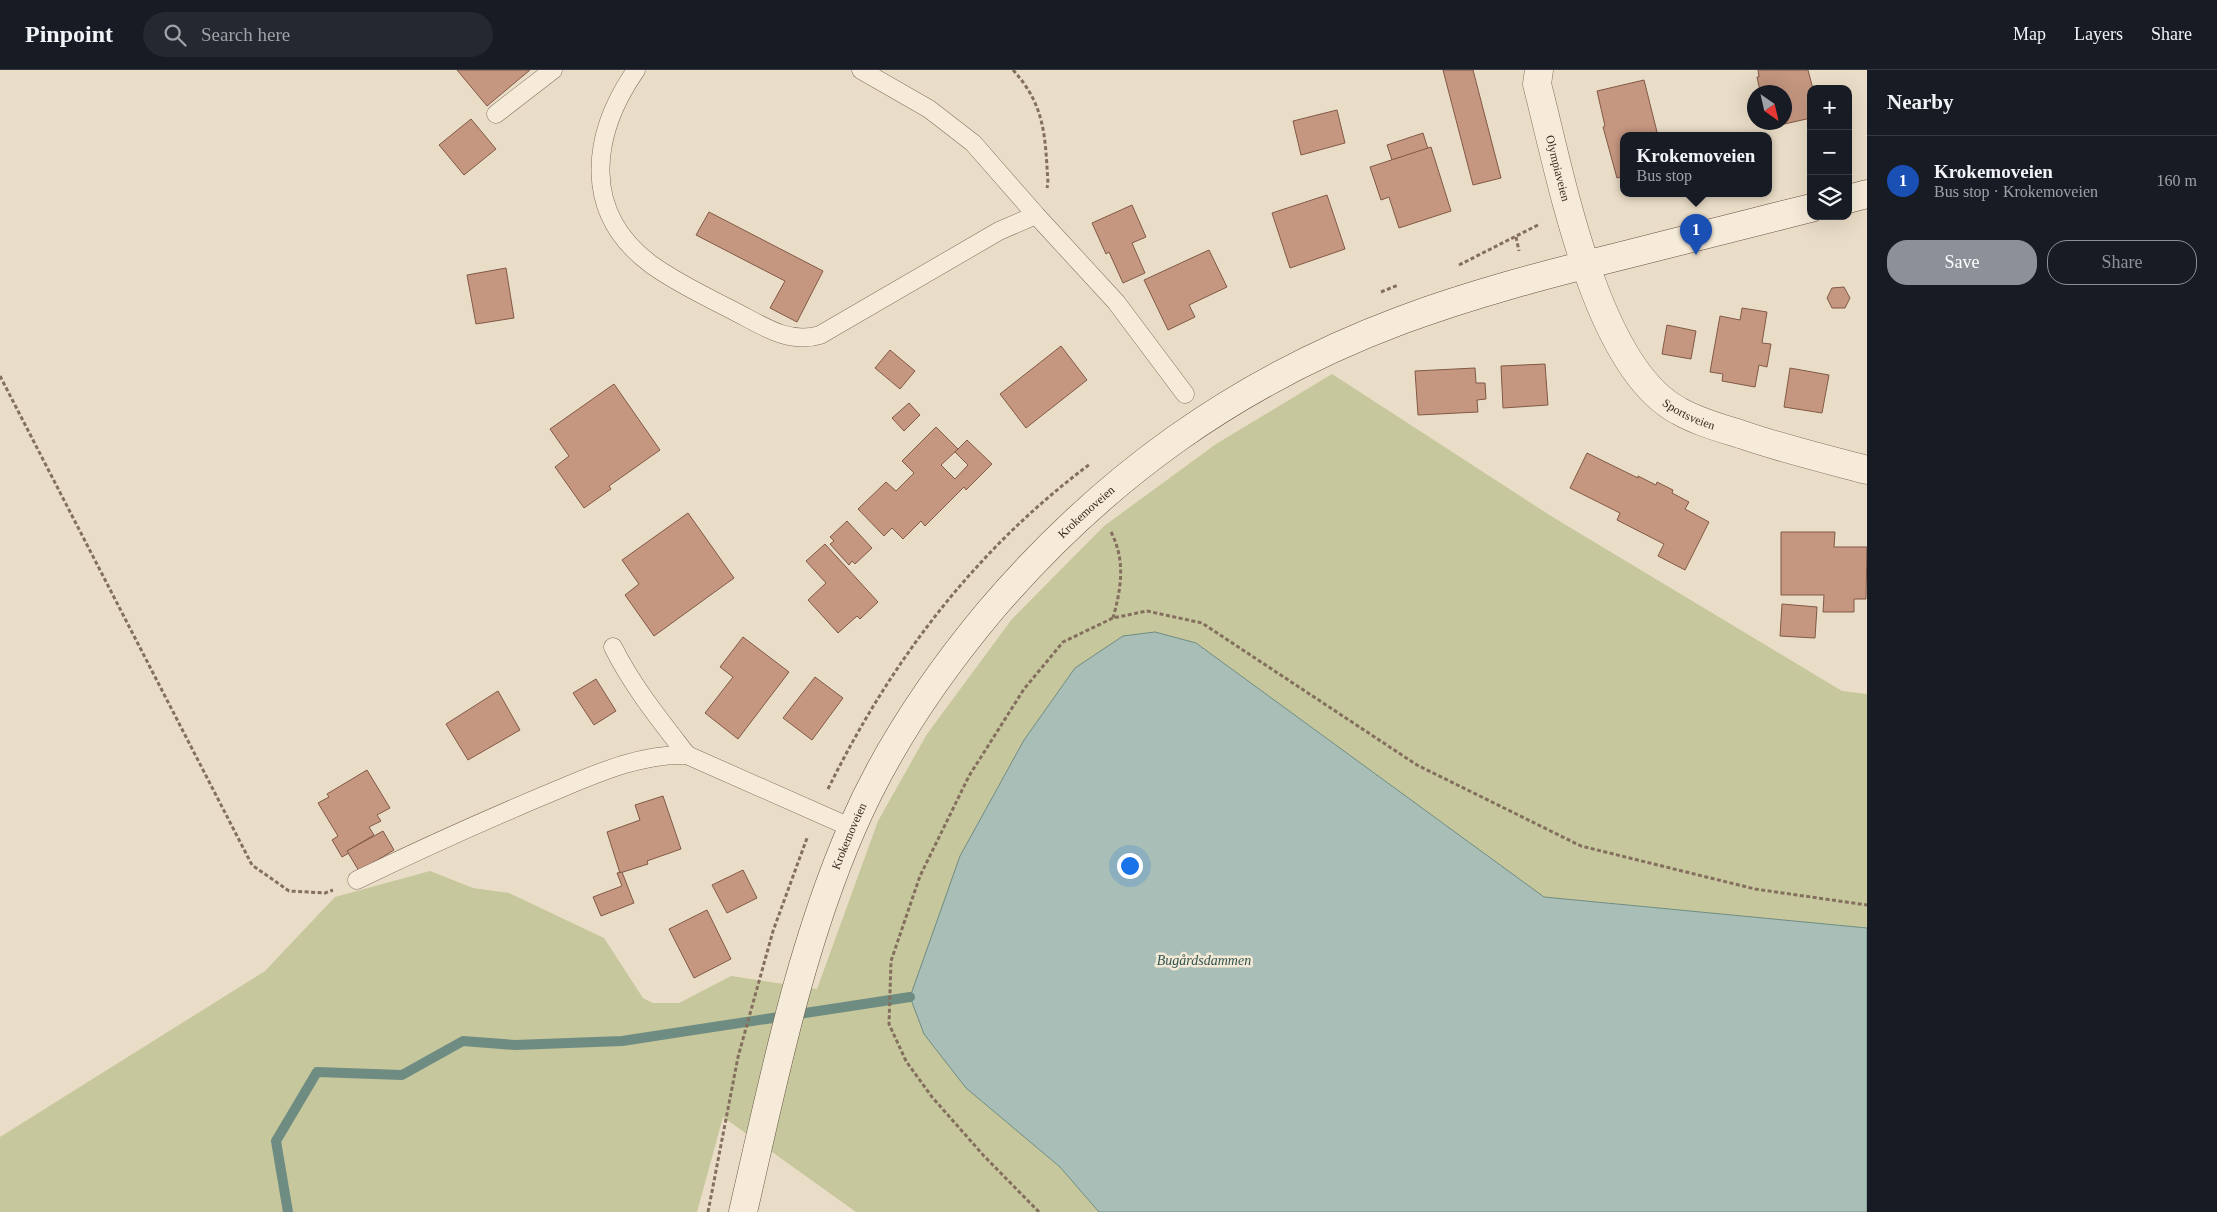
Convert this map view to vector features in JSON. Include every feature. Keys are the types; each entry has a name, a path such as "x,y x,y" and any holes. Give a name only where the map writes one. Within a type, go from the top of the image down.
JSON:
{"main road":[{"name":"Olympiaveien","path":"1539,70 1537,84 1585,265"},
{"path":"1852,198 1867,194"},
{"name":"Krokemoveien","path":"742,1212 776,1070 816,926 852,828 896,740 961,646 1016,580 1048,547 1109,490 1156,452 1215,411 1266,382 1350,341 1446,304 1585,265 1807,209"},
{"name":"Sportsveien","path":"1585,265 1606,322 1627,358 1654,394 1678,411 1719,428 1797,453 1867,470"}],"lane":[{"path":"496,114 553,70"},
{"path":"636,70 613,109 604,133 601,151 600,173 603,195 611,216 622,236 652,265 689,289 783,335 808,339 820,335 999,230 1036,215"},
{"path":"861,70 948,122 973,143 1116,302 1185,394"},
{"path":"613,647 645,702 687,755"},
{"path":"357,880 493,817 605,772 668,754 687,755 852,828"}],"path":[{"path":"1014,70 1025,83 1040,110 1045,141 1048,183 1036,215"},
{"path":"0,376 252,865 290,891 325,893 357,880"},
{"path":"1108,526 1114,536 1120,563 1121,588 1113,618"},
{"path":"1039,1212 984,1156 932,1097 906,1061 889,1024 891,961 920,876 965,784 1024,689 1063,642 1113,618 1147,611 1202,623 1417,765 1581,846 1755,889 1867,905"},
{"path":"708,1212 738,1057 773,930"}],"green space":[{"path":"1332,374 1551,516 1842,691 1867,694 1867,928 1544,897 1196,643 1123,636 1075,668 1024,740 960,856 966,1088 1060,1167 1099,1212 856,1212 723,1117 697,1212 0,1212 0,1137 265,971 335,897 430,871 473,888 509,893 604,938 643,998 653,1003 679,1003 731,976 817,989 878,821 927,734 1012,619 1104,526 1216,444"}],"water":[{"name":"Bugårdsdammen","path":"1155,632 1196,643 1544,897 1867,928 1867,1212 1099,1212 1060,1167 966,1088 924,1034 910,997 960,856 1024,740 1075,668 1123,636"}],"building":[{"path":"457,70 530,70 487,106"},
{"path":"1443,70 1473,70 1501,178 1473,185"},
{"path":"1758,70 1808,70 1812,85 1807,85 1807,119 1792,122 1792,85 1759,85 1757,77 1759,77"},
{"path":"1644,80 1657,132 1620,132 1620,177 1617,178 1603,127 1605,126 1597,91"},
{"path":"1337,110 1345,143 1301,155 1293,121"},
{"path":"471,119 496,149 464,175 439,145"},
{"path":"1423,133 1428,149 1392,160 1387,145"},
{"path":"1431,147 1451,211 1399,228 1389,197 1381,200 1370,167"},
{"path":"1327,195 1345,249 1290,268 1272,213"},
{"path":"1132,205 1146,237 1132,243 1145,273 1123,283 1109,252 1106,254 1092,223"},
{"path":"709,212 823,271 797,322 770,308 785,281 696,235"},
{"path":"1209,250 1227,287 1189,305 1195,317 1168,330 1144,280"},
{"path":"506,268 514,318 476,324 467,275"},
{"path":"1844,287 1850,298 1845,308 1832,308 1827,298 1832,288"},
{"path":"1742,308 1767,312 1762,343 1771,344 1767,367 1759,365 1755,387 1722,381 1723,374 1710,372 1720,316 1740,320"},
{"path":"1667,325 1696,331 1691,359 1662,354"},
{"path":"1061,346 1087,380 1026,428 1000,394"},
{"path":"890,350 915,371 900,389 875,368"},
{"path":"1545,364 1548,405 1503,408 1501,366"},
{"path":"1475,368 1476,383 1485,383 1486,399 1477,400 1478,412 1418,415 1415,371"},
{"path":"1790,368 1829,375 1822,413 1784,407"},
{"path":"614,384 660,450 609,486 611,489 584,508 555,467 569,456 550,429"},
{"path":"909,403 920,415 904,431 892,418"},
{"path":"936,427 958,449 967,440 992,464 966,490 964,487 925,526 921,521 903,539 892,528 884,536 858,509 886,482 896,491 914,473 902,461","holes":["958,449 955,452 968,465 955,479 941,465"]},
{"path":"1587,453 1638,478 1638,476 1656,485 1657,482 1673,490 1672,493 1689,502 1685,509 1709,522 1685,570 1658,556 1664,544 1617,520 1620,513 1570,488"},
{"path":"688,513 734,578 654,636 625,595 639,584 622,560"},
{"path":"847,521 872,548 855,564 852,561 849,565 830,544 834,541 830,537"},
{"path":"1781,532 1835,532 1834,547 1867,547 1866,599 1854,599 1854,612 1823,612 1824,595 1781,595"},
{"path":"825,544 878,602 860,619 857,616 838,633 808,600 826,583 806,561"},
{"path":"1782,604 1817,607 1815,638 1780,636"},
{"path":"743,637 789,672 738,739 705,713 733,677 720,667"},
{"path":"815,677 843,698 812,740 783,718"},
{"path":"596,679 616,711 594,725 573,693"},
{"path":"498,691 520,730 468,760 446,724"},
{"path":"367,770 390,808 377,815 381,821 369,827 374,835 347,851 349,853 342,857 332,840 338,836 318,803 329,797 327,794"},
{"path":"663,796 681,849 647,861 648,864 620,873 607,832 640,820 635,805"},
{"path":"383,831 394,850 359,871 347,851"},
{"path":"743,870 757,898 727,913 712,885"},
{"path":"622,872 634,903 601,916 593,897 622,886 617,873"},
{"path":"707,910 731,959 694,978 669,929"}],"waterway":[{"path":"288,1212 276,1141 317,1072 402,1075 463,1041 515,1045 622,1041 910,997"}],"place":[{"name":"Krokemoveien","path":"1696,255"}]}
